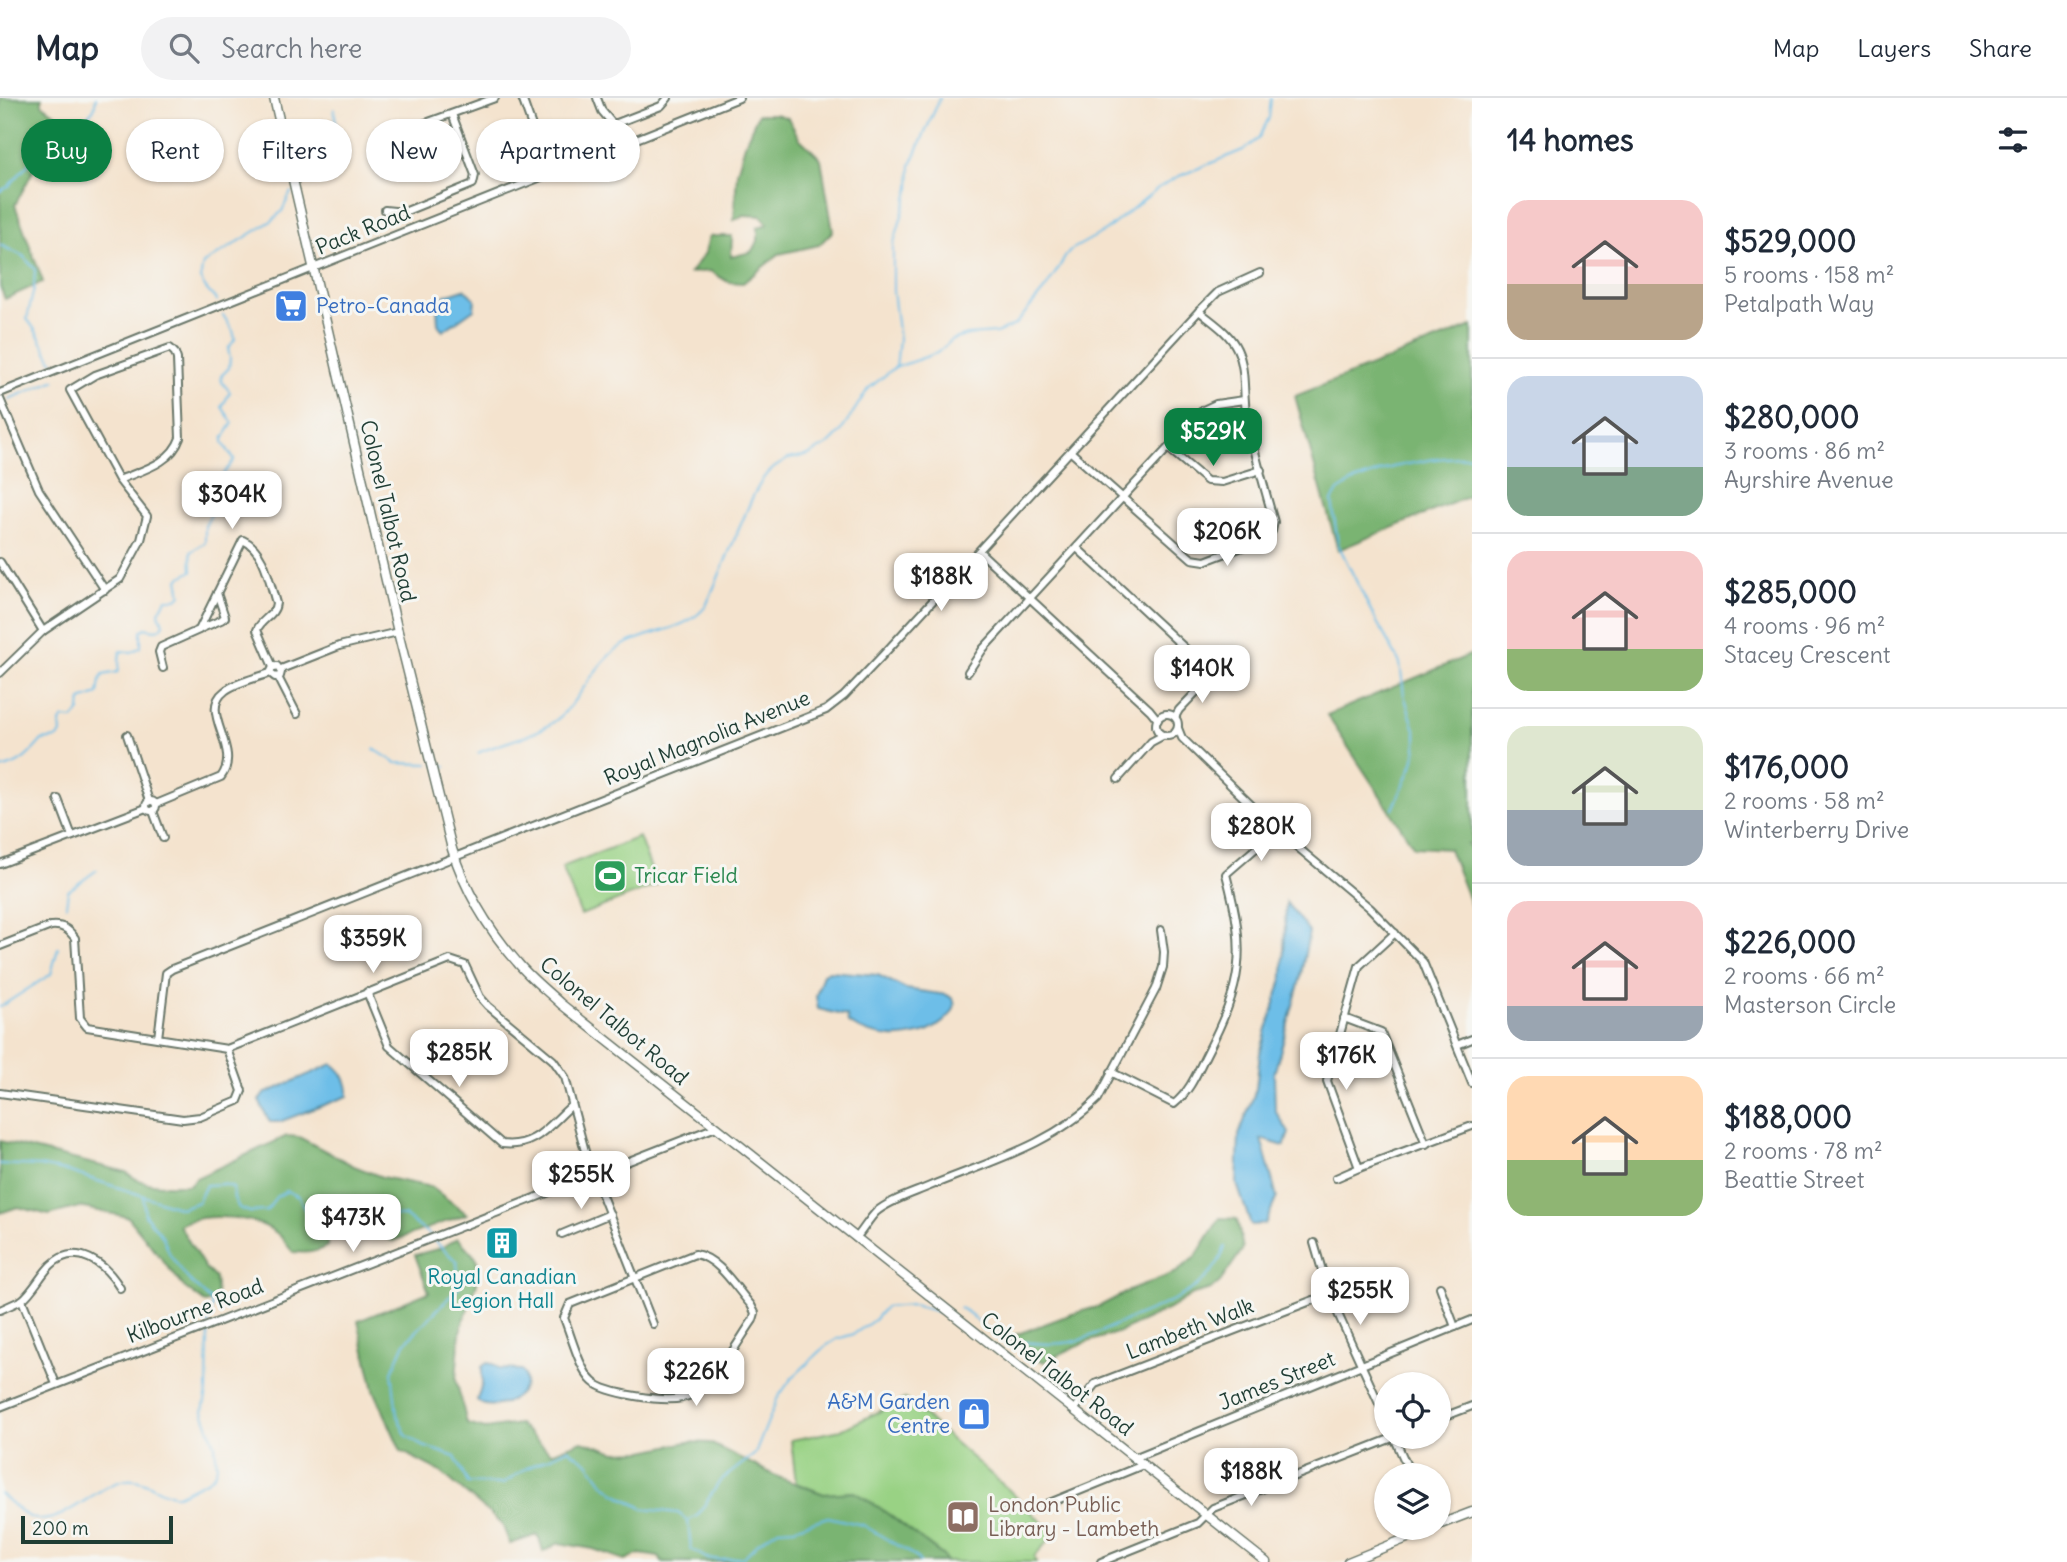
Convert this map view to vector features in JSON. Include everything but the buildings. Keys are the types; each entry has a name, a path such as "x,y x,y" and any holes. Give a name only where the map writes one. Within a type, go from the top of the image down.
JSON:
{"main road":[{"name":"Colonel Talbot Road","path":"274,98 398,632 454,857 459,872 482,913 526,972 561,1004 1266,1562"},
{"path":"1451,1520 1472,1512"},
{"path":"1349,1562 1403,1540"}],"street":[{"path":"438,119 495,98"},
{"path":"522,98 529,119"},
{"path":"597,98 602,111 612,123 661,106 668,98"},
{"name":"Pack Road","path":"640,138 739,98"},
{"path":"385,210 404,212 473,184 475,176 452,114"},
{"name":"Pack Road","path":"0,393 529,182"},
{"name":"Royal Magnolia Avenue","path":"158,1038 166,973 172,969 826,710 844,696 980,552 1027,497 1199,311 1218,292 1260,273"},
{"path":"1071,452 1192,559 1205,561 1266,538 1272,531 1273,522 1251,436 1244,400 1242,363 1236,346 1199,311"},
{"path":"0,673 43,631 120,579 146,526 147,516 119,480 70,390 95,375 170,348 177,359 180,438 177,448 169,457 119,480"},
{"path":"0,399 39,490 106,590"},
{"path":"968,673 983,649 1203,410 1216,404 1244,400"},
{"path":"1169,449 1207,481 1222,482 1261,470"},
{"path":"199,629 243,540 252,544 260,555 276,603 275,609 257,630 273,677 278,677"},
{"path":"1077,548 1205,668 1209,679"},
{"path":"980,552 1150,710 1178,722 1182,738 1278,830 1370,908 1423,962 1472,1083"},
{"path":"0,562 43,631"},
{"path":"163,668 159,652 161,647 225,617 217,593"},
{"path":"0,864 221,777 229,758 216,717 219,697 225,691 278,666 281,669 339,646 398,632"},
{"path":"1118,779 1151,742 1166,716 1179,710 1219,669 1205,668"},
{"path":"278,677 281,669"},
{"path":"278,677 297,714"},
{"path":"1151,742 1178,728"},
{"path":"1157,729 1167,735 1182,738"},
{"path":"127,735 163,838"},
{"path":"58,799 72,836"},
{"path":"1111,1072 1174,1104 1185,1095 1226,1014 1237,974 1237,922 1226,874 1278,830"},
{"path":"0,946 51,926 60,925 69,929 75,938 80,1018 87,1027 227,1049 450,960 464,965 480,997 553,1060 569,1088 586,1155 653,1324"},
{"path":"856,1238 877,1211 911,1194 1021,1151 1054,1132 1098,1098 1156,989 1163,967 1161,930"},
{"path":"1359,1168 1327,1081 1359,966 1395,933"},
{"path":"367,992 389,1046 502,1144 518,1146 530,1142 572,1105"},
{"path":"1344,1018 1381,1032 1426,1144"},
{"path":"1457,1045 1472,1040"},
{"path":"0,1093 183,1119 200,1117 238,1101 242,1091 227,1049"},
{"path":"1336,1178 1472,1126"},
{"name":"Kilbourne Road","path":"0,1407 716,1127"},
{"path":"562,1234 610,1214"},
{"path":"1314,1243 1329,1294 1374,1391"},
{"path":"0,1310 22,1300 51,1265 62,1258 78,1254 94,1260 108,1270 120,1288"},
{"path":"695,1254 706,1256 751,1305 755,1314 753,1320 707,1385 692,1395 667,1399 632,1395 594,1383 587,1374 564,1318 566,1311 570,1304 635,1278 695,1254"},
{"path":"1440,1287 1455,1327"},
{"name":"Lambeth Walk","path":"1074,1410 1094,1384 1329,1294"},
{"path":"22,1300 56,1384"},
{"name":"James Street","path":"1134,1458 1472,1320"},
{"path":"1451,1414 1472,1406"},
{"path":"1101,1562 1198,1523 1213,1508 1374,1445"},
{"path":"1047,1504 1143,1465"}],"green space":[{"path":"0,98 42,98 42,104 61,118 21,119 21,182 27,182 15,205 43,282 5,299 0,287"},
{"path":"758,114 776,114 788,118 799,138 821,159 833,231 819,245 779,254 743,283 728,282 710,271 690,273 705,253 709,236 732,236 731,257 751,252 758,241 758,227 768,224 761,216 744,215 734,220 737,172"},
{"path":"1472,326 1472,495 1338,550 1295,396"},
{"path":"1472,654 1472,842 1467,844 1472,849 1472,908 1449,849 1414,847 1327,715"},
{"name":"Tricar Field","path":"639,837 657,885 581,915 562,867"},
{"path":"287,1136 299,1137 354,1166 382,1177 431,1187 467,1214 393,1241 353,1227 337,1227 329,1230 327,1246 306,1252 293,1252 279,1235 258,1223 216,1217 189,1221 179,1225 205,1268 215,1278 217,1295 213,1301 205,1303 184,1287 128,1217 79,1207 49,1215 18,1207 0,1213 0,1141 126,1172 148,1183 189,1185 196,1178"},
{"path":"1220,1218 1237,1219 1243,1249 1220,1282 1211,1289 1193,1294 1169,1309 1120,1332 1081,1344 1044,1362 1030,1357 1010,1340 1012,1336 1100,1306 1131,1290 1177,1272 1196,1256"},
{"path":"458,1238 477,1259 477,1283 460,1331 456,1379 467,1424 485,1429 519,1424 551,1453 582,1441 616,1452 644,1451 687,1442 710,1443 778,1477 824,1494 854,1492 880,1508 943,1556 946,1562 662,1562 659,1557 640,1554 625,1560 593,1549 559,1543 543,1552 538,1535 510,1544 502,1524 441,1472 401,1451 374,1390 358,1321 429,1292 415,1255 441,1248"},
{"path":"905,1399 1009,1490 1054,1534 1034,1557 1036,1562 946,1562 943,1556 880,1508 854,1492 824,1494 796,1483 791,1440 841,1430"}],"water":[{"path":"464,289 475,299 474,309 443,331 438,324 437,305 445,295"},
{"path":"1286,902 1309,932 1300,980 1274,1074 1275,1110 1289,1133 1284,1146 1261,1139 1277,1197 1265,1224 1251,1225 1237,1184 1239,1135 1256,1089 1260,1053 1283,976"},
{"path":"829,971 878,975 906,989 947,995 955,1005 949,1017 924,1033 879,1036 848,1023 847,1016 818,1009 816,996 823,974"},
{"path":"332,1064 344,1077 348,1096 279,1122 270,1122 259,1100 264,1094"},
{"path":"487,1363 500,1369 522,1370 524,1387 518,1395 492,1406 477,1400 482,1384 482,1367"}],"waterway":[{"path":"0,191 8,187 33,159 62,151 76,142 87,117 94,109 96,98"},
{"path":"896,368 899,339 893,291 893,246 910,188 911,165 940,98"},
{"path":"478,753 543,729 552,723 569,708 611,653 620,647 677,626 698,615 706,606 753,496 764,477 775,467 788,459 809,455 830,443 840,433 868,389 894,368 937,353 952,340 968,335 996,333 1015,325 1046,288 1069,251 1105,231 1158,188 1177,177 1243,150 1258,139 1269,118 1271,98"},
{"path":"297,185 320,166 338,136 334,109"},
{"path":"217,301 202,281 203,264 273,220 282,211 291,192"},
{"path":"0,245 23,256 35,269 27,319 53,362"},
{"path":"0,769 19,762 42,740 58,738 61,733 60,722 64,718 73,719 80,711 81,700 98,694 103,675 118,672 121,651 132,652 141,647 141,631 145,628 156,630 162,627 164,624 159,612 166,599 177,599 181,595 178,579 192,571 191,552 205,543 205,526 218,501 229,492 222,476 234,460 223,442 233,423 222,407 230,392 221,376 229,368 228,349 235,339 223,315"},
{"path":"9,399 56,380"},
{"path":"1393,809 1412,766 1416,751 1416,733 1404,695 1400,663 1338,544 1332,501 1338,491 1354,481 1393,467 1434,459 1472,456"},
{"path":"374,749 396,763 428,764"},
{"path":"434,764 446,766"},
{"path":"66,906 68,891 97,870"},
{"path":"0,1007 51,974 58,948"},
{"path":"0,1164 39,1166 70,1172 181,1208 198,1202 206,1185 223,1184 233,1187 239,1208 250,1212 267,1211 276,1197 287,1191 299,1197 305,1210 327,1223 378,1215 405,1216 431,1236"},
{"path":"143,1196 145,1215 163,1237 170,1255 187,1278 210,1300 212,1306 208,1324"},
{"path":"434,1240 457,1262 459,1287 405,1343 392,1372 397,1415 406,1435 423,1446 455,1457 468,1483 503,1484 525,1469 568,1449 589,1464 603,1483 615,1493 644,1509 678,1513 688,1521 691,1549 706,1558 721,1560 744,1557 778,1529 794,1528 828,1517 863,1525 915,1556 920,1562"},
{"path":"959,1308 988,1329 1009,1339 1038,1343 1072,1342 1092,1336 1178,1298 1207,1277 1225,1247"},
{"path":"688,1521 698,1515 720,1481 755,1454 777,1399 791,1379 826,1346 837,1339 854,1334 874,1320 885,1307 913,1305 939,1312"},
{"path":"0,1494 26,1515 41,1520 53,1518 103,1489 127,1480 139,1481 173,1495 208,1480 214,1475 217,1466 215,1445 203,1411 207,1392 208,1329"}],"place":[{"name":"Petro-Canada","path":"291,306"},
{"name":"Tricar Field","path":"610,876"},
{"name":"Royal Canadian Legion Hall","path":"502,1243"},
{"name":"A&M Garden Centre","path":"974,1414"},
{"name":"London Public Library - Lambeth","path":"963,1517"}]}
